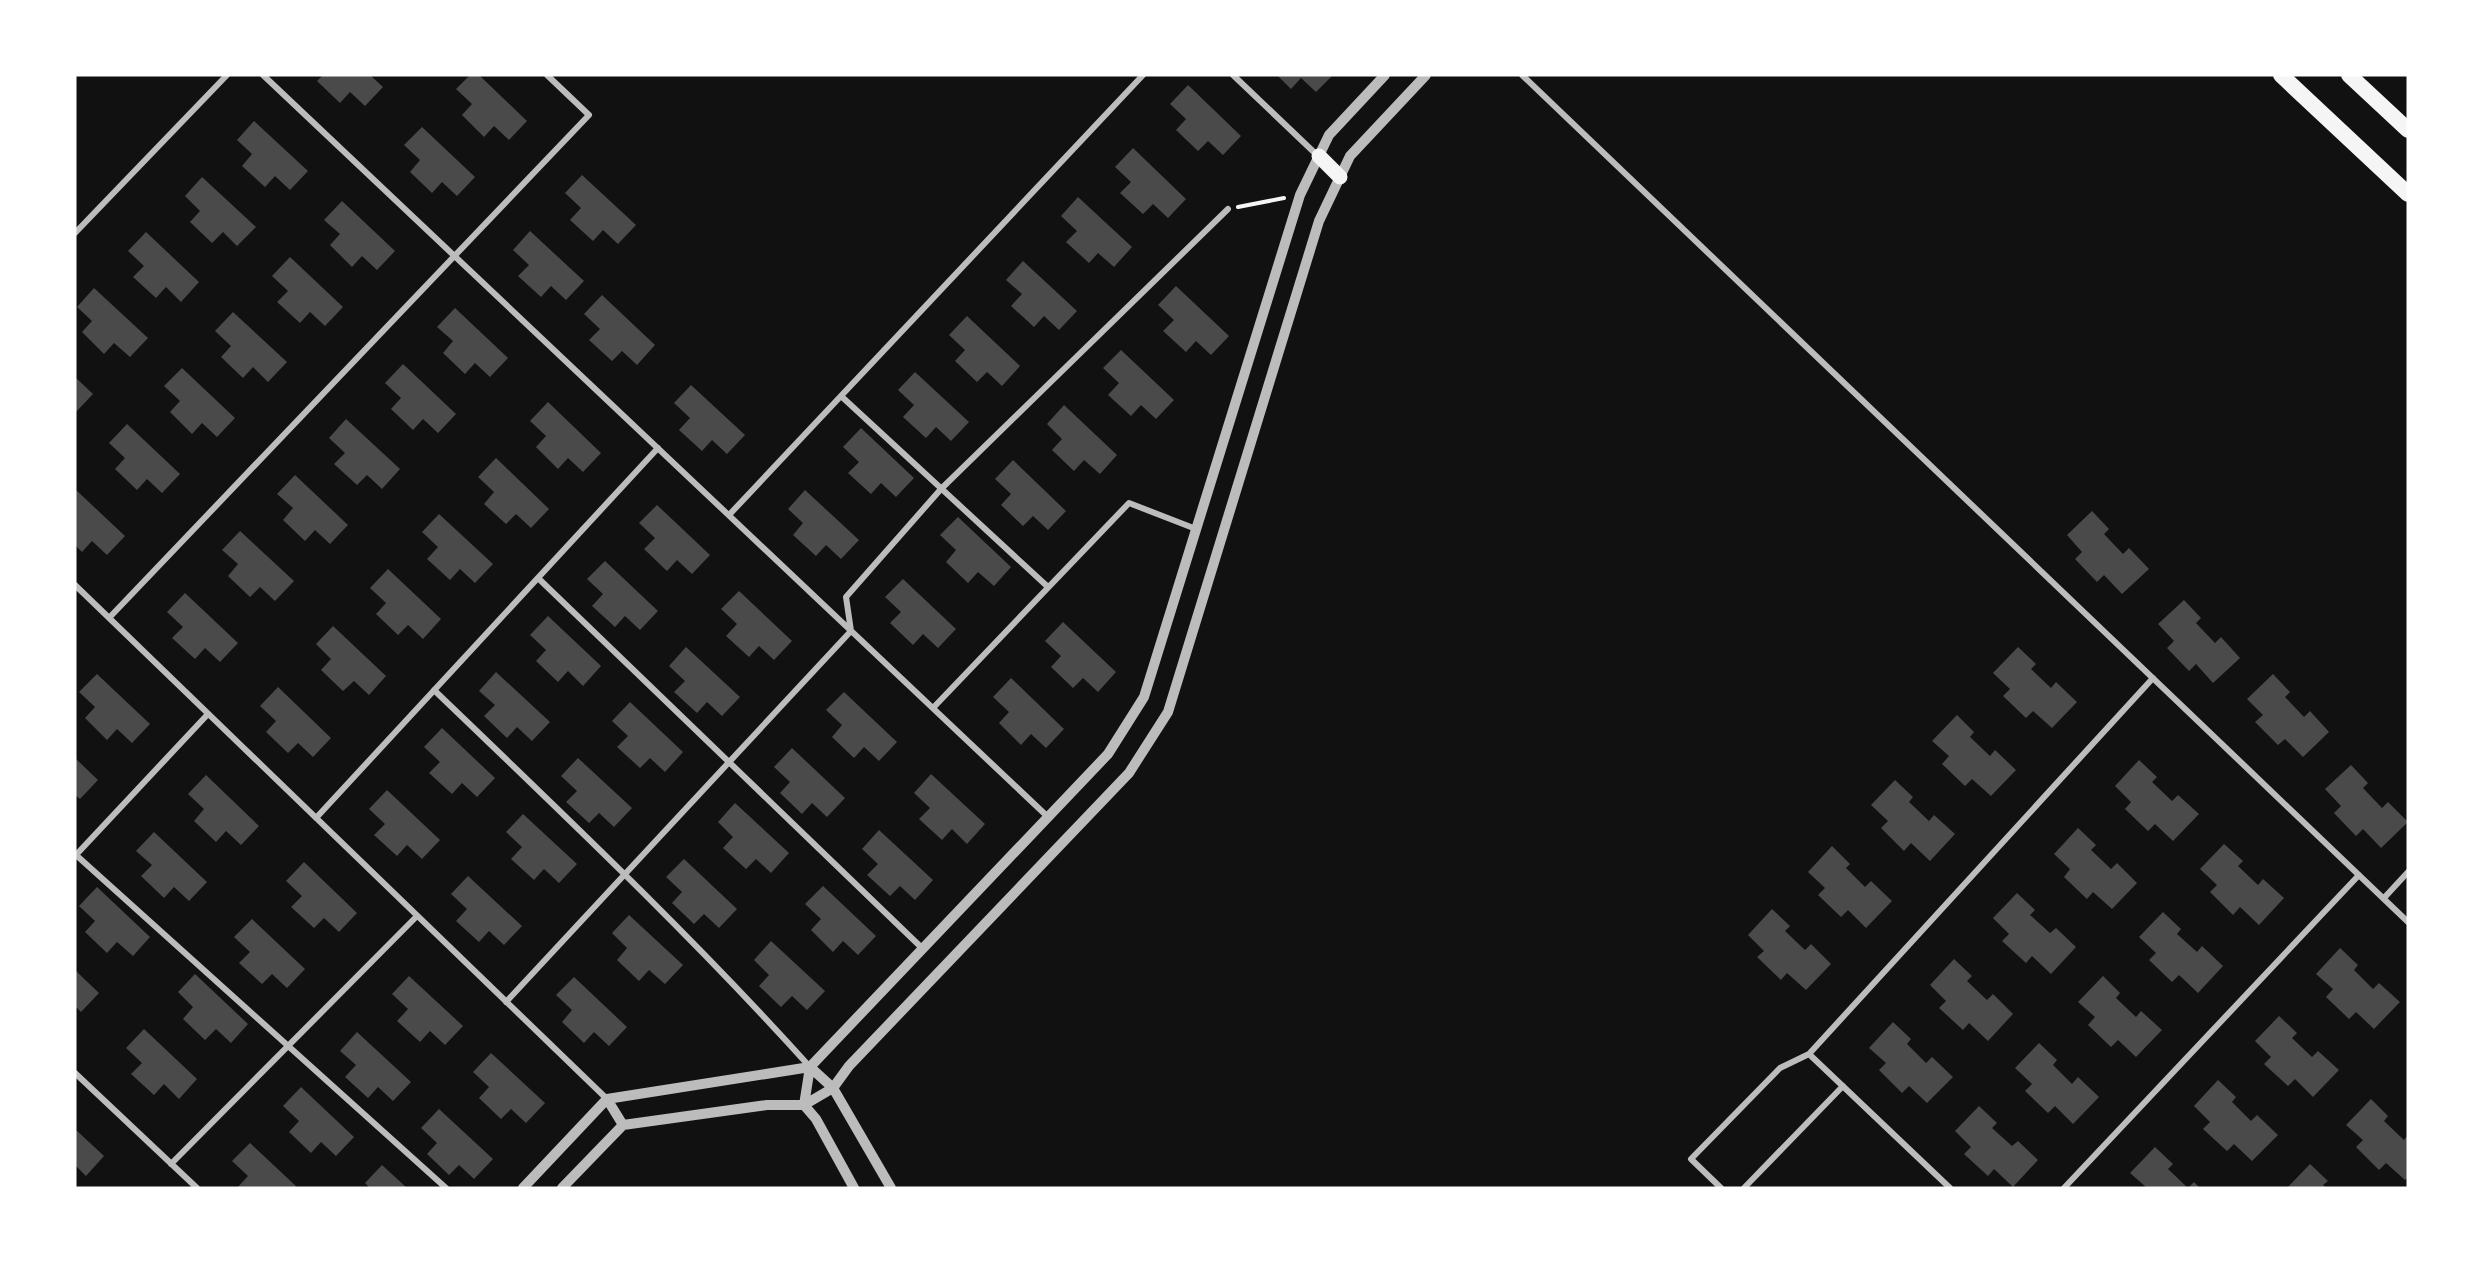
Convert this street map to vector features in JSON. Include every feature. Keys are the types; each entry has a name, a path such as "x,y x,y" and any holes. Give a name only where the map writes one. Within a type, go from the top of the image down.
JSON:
{"highway":[{"path":"2281,75 2408,194"},
{"path":"2349,75 2408,130"}],"main road":[{"path":"1319,156 1340,177"}],"street":[{"path":"75,233 227,75"},
{"path":"263,75 1048,817"},
{"path":"109,618 590,115 547,75"},
{"path":"729,515 1143,75"},
{"path":"1233,75 1319,156"},
{"path":"854,1188 816,1119 804,1105 810,1067 1108,754 1144,697 1300,195 1329,135 1385,75"},
{"path":"562,1188 622,1125 767,1105 804,1105 833,1088 849,1066 1129,772 1168,712 1319,220 1350,156 1426,75"},
{"path":"1522,75 2408,922"},
{"path":"851,631 846,597 941,489 1228,209"},
{"path":"841,396 1048,587"},
{"path":"316,818 658,448"},
{"path":"933,708 1129,503 1196,529"},
{"path":"538,578 923,949"},
{"path":"75,585 607,1099 622,1125"},
{"path":"506,1002 851,631"},
{"path":"1721,1188 1691,1159 1780,1068 1809,1054 2153,678"},
{"path":"434,690 625,874 764,1016 810,1067 833,1088 891,1188"},
{"path":"208,714 75,856 446,1188"},
{"path":"2384,898 2408,872"},
{"path":"2064,1188 2359,875"},
{"path":"171,1164 417,916"},
{"path":"1809,1054 1950,1188"},
{"path":"523,1188 607,1099 810,1067"},
{"path":"75,1073 197,1188"},
{"path":"1744,1188 1843,1086"}],"path":[{"path":"1228,209 1300,195"}],"building":[{"path":"323,75 370,75 383,87 365,106 350,92 340,103 317,81"},
{"path":"470,75 479,75 527,121 509,140 494,126 484,137 462,115 472,104 456,89"},
{"path":"1277,75 1333,75 1316,92 1301,78 1291,89"},
{"path":"1188,85 1241,136 1223,155 1208,141 1198,151 1176,130 1186,119 1170,104"},
{"path":"254,121 308,171 290,190 275,176 265,187 242,166 252,154 237,140"},
{"path":"422,127 475,177 457,196 442,182 432,193 410,172 420,160 404,145"},
{"path":"1133,148 1186,199 1168,218 1153,204 1143,214 1120,193 1131,182 1115,167"},
{"path":"582,175 636,225 618,244 603,230 593,241 570,220 581,208 565,193"},
{"path":"202,177 256,227 237,246 223,232 212,243 190,222 200,211 185,196"},
{"path":"1078,197 1132,247 1114,267 1098,253 1089,263 1066,242 1077,231 1061,216"},
{"path":"342,201 395,251 377,270 362,256 352,267 330,245 340,234 324,220"},
{"path":"530,231 584,281 566,300 551,286 541,297 518,276 529,265 513,250"},
{"path":"146,232 199,282 181,302 166,287 156,298 133,277 144,266 128,251"},
{"path":"290,257 343,307 325,326 310,312 300,323 277,302 288,291 272,276"},
{"path":"1023,261 1077,311 1059,330 1044,316 1034,327 1011,306 1022,294 1006,280"},
{"path":"1176,286 1229,336 1211,355 1196,341 1186,352 1163,331 1174,320 1158,305"},
{"path":"94,288 148,338 130,357 114,343 104,354 82,332 92,321 77,307"},
{"path":"602,295 655,345 637,365 622,351 612,361 589,340 600,329 584,314"},
{"path":"455,308 508,358 490,377 475,363 465,374 443,353 453,341 437,327"},
{"path":"233,312 287,362 268,382 253,367 243,378 221,357 231,346 215,331"},
{"path":"967,316 1020,366 1002,386 987,372 977,382 955,361 965,350 949,335"},
{"path":"1121,350 1174,400 1156,419 1141,405 1131,416 1108,395 1119,383 1103,368"},
{"path":"403,364 456,414 438,433 423,419 413,430 391,409 401,398 385,383"},
{"path":"182,368 235,418 217,437 202,423 192,434 170,412 180,401 164,386"},
{"path":"915,372 969,422 951,441 936,427 926,438 903,417 914,405 898,390"},
{"path":"75,377 93,394 75,413"},
{"path":"691,385 745,435 727,454 712,440 702,451 679,430 690,418 674,403"},
{"path":"548,402 601,453 583,472 568,458 558,469 536,447 546,436 530,421"},
{"path":"1064,405 1117,455 1100,474 1084,460 1074,471 1052,450 1062,439 1047,424"},
{"path":"346,419 400,469 382,489 367,475 357,485 334,464 345,453 329,438"},
{"path":"127,424 180,474 162,493 147,479 137,490 115,469 125,458 109,443"},
{"path":"861,428 914,478 896,497 881,483 871,494 848,473 859,462 843,447"},
{"path":"496,458 549,509 531,528 516,514 506,524 484,504 494,492 478,477"},
{"path":"1013,460 1066,511 1048,530 1033,516 1023,526 1001,505 1011,494 995,479"},
{"path":"295,475 348,525 330,544 315,530 305,541 283,520 293,508 277,494"},
{"path":"75,489 125,536 107,555 92,541 82,552 75,545"},
{"path":"805,490 859,540 841,559 826,545 816,556 793,535 803,523 788,509"},
{"path":"657,505 710,555 692,574 677,560 667,571 644,549 655,538 639,523"},
{"path":"2092,511 2109,529 2104,534 2123,554 2129,548 2149,569 2122,594 2104,575 2097,582 2075,559 2082,552 2067,535"},
{"path":"439,514 493,564 475,583 460,569 450,580 427,559 438,547 422,532"},
{"path":"958,517 1011,567 994,586 978,572 968,583 946,562 956,550 940,535"},
{"path":"240,531 294,581 275,601 260,587 250,597 228,576 238,564 222,550"},
{"path":"605,561 658,611 640,630 625,616 615,627 592,606 603,594 587,579"},
{"path":"388,569 441,619 423,639 408,625 398,635 376,614 386,603 370,588"},
{"path":"903,579 956,629 938,648 923,634 913,645 890,623 901,612 885,597"},
{"path":"739,591 792,641 774,660 759,646 749,657 726,636 737,624 721,609"},
{"path":"185,593 238,643 220,662 205,648 195,659 172,638 183,627 167,612"},
{"path":"2184,600 2201,618 2196,623 2215,643 2221,637 2240,658 2213,683 2196,664 2189,671 2167,648 2174,641 2158,624"},
{"path":"548,616 601,666 583,686 568,671 558,682 536,661 546,650 530,635"},
{"path":"1063,622 1116,672 1098,692 1083,678 1073,688 1051,667 1061,656 1045,641"},
{"path":"333,626 386,676 369,695 354,681 343,691 321,670 331,659 316,644"},
{"path":"686,647 740,697 722,716 707,702 697,713 674,692 685,681 669,666"},
{"path":"2018,647 2036,664 2031,669 2051,688 2056,682 2077,702 2052,728 2033,711 2026,718 2003,696 2010,689 1993,673"},
{"path":"496,672 550,722 532,741 517,727 507,738 484,716 495,705 479,691"},
{"path":"97,674 150,724 132,743 117,729 107,740 85,718 95,707 79,692"},
{"path":"2273,674 2290,692 2285,697 2304,717 2310,711 2329,732 2303,757 2285,739 2278,745 2255,722 2263,715 2247,699"},
{"path":"1011,678 1064,729 1046,748 1031,734 1021,745 999,723 1009,712 993,697"},
{"path":"278,687 331,738 313,757 298,743 288,753 266,732 276,721 260,706"},
{"path":"844,692 897,742 879,761 864,747 854,758 832,737 842,725 826,710"},
{"path":"630,702 683,752 665,772 650,758 640,768 617,747 628,736 612,721"},
{"path":"1957,715 1974,732 1970,737 1990,756 1995,750 2016,770 1991,796 1972,779 1965,786 1942,764 1949,756 1932,741"},
{"path":"442,728 495,778 477,797 462,783 452,794 429,773 440,762 424,747"},
{"path":"792,748 845,798 827,817 812,803 802,814 780,793 790,782 774,767"},
{"path":"75,758 98,780 80,799 75,795"},
{"path":"578,758 632,808 614,827 599,813 589,823 566,802 577,791 561,776"},
{"path":"2139,760 2157,777 2152,782 2172,801 2178,795 2199,814 2173,841 2155,824 2148,831 2125,809 2131,802 2115,786"},
{"path":"2351,765 2368,783 2363,788 2382,808 2388,802 2408,822 2381,848 2363,829 2356,836 2334,813 2341,806 2325,789"},
{"path":"931,774 985,824 967,844 952,829 942,840 919,819 930,808 914,793"},
{"path":"206,775 259,826 241,845 226,831 216,842 194,821 204,809 188,794"},
{"path":"1895,780 1913,797 1909,802 1929,821 1934,815 1955,834 1930,861 1911,843 1904,851 1881,828 1888,821 1871,805"},
{"path":"387,790 440,840 422,859 407,845 397,856 374,835 385,824 369,809"},
{"path":"735,803 789,853 771,873 756,859 746,869 723,848 733,837 718,822"},
{"path":"523,814 577,864 559,883 544,869 534,880 511,859 522,847 506,832"},
{"path":"2078,828 2096,845 2091,850 2111,869 2117,863 2137,883 2112,909 2093,892 2087,899 2064,877 2070,869 2054,854"},
{"path":"879,830 933,880 915,900 900,886 890,896 867,875 878,864 862,849"},
{"path":"154,832 207,882 189,901 174,887 164,898 141,876 152,865 136,851"},
{"path":"2224,844 2243,861 2238,866 2258,885 2263,879 2284,898 2259,925 2240,907 2233,915 2210,892 2217,885 2200,869"},
{"path":"1832,846 1850,864 1846,868 1865,887 1871,881 1892,901 1866,928 1848,910 1841,917 1818,895 1825,888 1808,872"},
{"path":"684,859 737,909 719,928 704,914 694,924 672,903 682,892 666,877"},
{"path":"304,862 357,913 339,932 324,918 314,928 291,907 302,896 286,881"},
{"path":"468,876 522,926 504,945 489,931 479,942 456,921 467,909 451,894"},
{"path":"823,886 876,936 858,955 843,941 833,952 811,930 821,919 805,904"},
{"path":"97,887 150,937 133,956 117,942 107,953 85,932 95,921 79,906"},
{"path":"2017,893 2035,910 2030,915 2050,933 2056,928 2076,947 2051,974 2032,956 2026,963 2002,941 2009,934 1993,918"},
{"path":"1772,909 1790,926 1785,931 1805,950 1811,944 1831,964 1806,990 1787,973 1781,980 1757,957 1764,951 1748,935"},
{"path":"2163,912 2181,929 2177,934 2197,952 2202,946 2223,966 2198,993 2179,975 2172,982 2149,960 2156,953 2139,937"},
{"path":"629,915 683,965 665,984 649,970 639,981 617,960 627,948 612,933"},
{"path":"252,919 305,969 287,988 272,974 262,984 239,963 250,952 234,937"},
{"path":"771,941 825,991 807,1010 792,996 781,1007 759,986 769,975 754,960"},
{"path":"2340,948 2358,965 2354,970 2373,989 2379,983 2400,1002 2374,1029 2356,1012 2349,1019 2326,997 2333,989 2316,974"},
{"path":"1954,959 1972,976 1967,981 1987,1000 1993,994 2013,1014 1988,1041 1969,1023 1963,1030 1939,1008 1946,1001 1930,985"},
{"path":"75,970 99,993 81,1012 75,1006"},
{"path":"195,974 248,1024 231,1043 216,1029 205,1040 183,1019 193,1007 178,992"},
{"path":"409,976 463,1026 445,1045 430,1031 420,1042 397,1021 408,1009 392,994"},
{"path":"2103,976 2120,993 2116,998 2136,1017 2141,1011 2162,1030 2136,1057 2118,1040 2111,1047 2088,1025 2095,1017 2078,1002"},
{"path":"574,977 627,1027 609,1046 594,1032 584,1043 562,1022 572,1010 556,995"},
{"path":"2279,1016 2297,1033 2292,1038 2312,1057 2318,1051 2339,1070 2313,1097 2295,1079 2288,1086 2264,1064 2271,1057 2255,1041"},
{"path":"1893,1022 1911,1039 1907,1044 1926,1063 1932,1057 1953,1077 1927,1103 1909,1086 1902,1093 1879,1070 1886,1063 1869,1048"},
{"path":"144,1029 197,1079 179,1099 164,1084 154,1095 131,1074 142,1063 126,1048"},
{"path":"357,1032 411,1082 393,1101 378,1087 368,1098 345,1077 356,1065 340,1051"},
{"path":"2039,1043 2057,1060 2053,1065 2072,1084 2078,1077 2099,1097 2073,1124 2055,1106 2048,1113 2025,1091 2032,1084 2015,1068"},
{"path":"491,1053 545,1103 526,1123 511,1109 501,1119 479,1098 489,1087 473,1072"},
{"path":"2218,1080 2236,1097 2232,1102 2251,1121 2257,1115 2278,1135 2252,1161 2234,1144 2227,1151 2203,1129 2210,1122 2194,1106"},
{"path":"301,1087 354,1137 336,1156 321,1142 311,1153 289,1132 299,1121 283,1106"},
{"path":"2371,1099 2388,1116 2384,1121 2404,1140 2408,1135 2408,1177 2405,1180 2386,1163 2379,1170 2356,1147 2363,1140 2346,1125"},
{"path":"1979,1106 1997,1123 1992,1128 2012,1146 2018,1141 2038,1160 2013,1187 1994,1169 1988,1176 1964,1154 1971,1147 1955,1131"},
{"path":"439,1109 493,1159 474,1179 459,1165 449,1175 427,1154 437,1143 421,1128"},
{"path":"75,1129 104,1156 86,1176 75,1165"},
{"path":"250,1143 298,1188 237,1188 248,1176 232,1161"},
{"path":"2155,1147 2173,1164 2168,1169 2188,1188 2147,1188 2130,1173"},
{"path":"2310,1164 2328,1181 2323,1185 2326,1188 2287,1188"},
{"path":"382,1165 407,1188 370,1188 365,1183"},
{"path":"2194,1182 2200,1188 2188,1188"}]}
